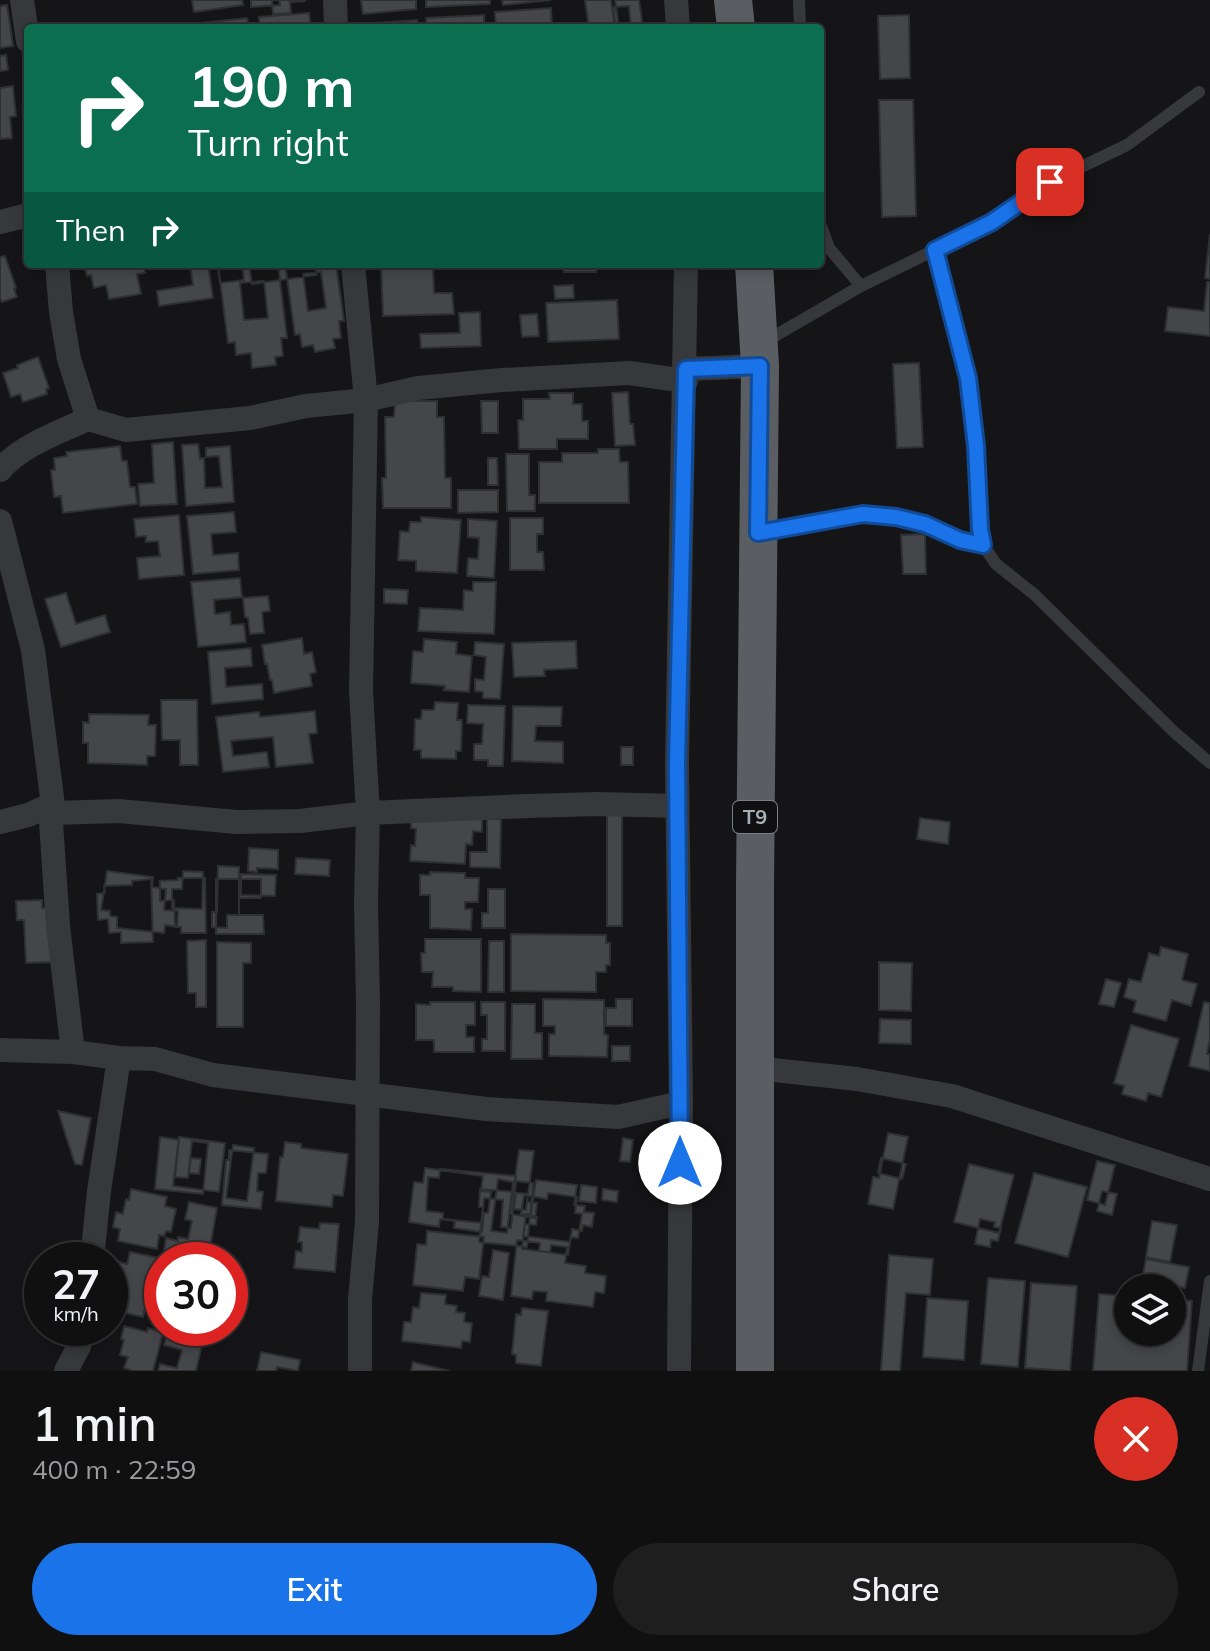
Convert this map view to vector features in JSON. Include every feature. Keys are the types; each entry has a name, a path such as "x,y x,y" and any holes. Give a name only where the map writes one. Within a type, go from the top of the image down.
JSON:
{"highway":[{"path":"733,0 736,24"},
{"name":"T9","path":"754,268 760,355 755,1371"}],"street":[{"path":"22,0 26,24"},
{"path":"335,0 336,24"},
{"path":"676,0 678,24"},
{"path":"0,222 24,216"},
{"path":"57,268 69,359 88,419"},
{"path":"353,268 366,400 361,691 368,813 367,1222 360,1299 360,1371"},
{"path":"679,1371 681,1103 677,806 686,268"},
{"path":"0,470 8,461 34,445 88,419 126,430 250,418 306,406 366,400 418,388 629,373 686,375 760,355"},
{"path":"0,521 33,650 54,808 51,822 58,926 73,1052"},
{"path":"0,822 54,808 236,822 584,804 677,806"},
{"path":"0,1050 155,1059 213,1075 486,1109 618,1117 681,1103"},
{"path":"94,1242 119,1058"},
{"path":"755,1068 857,1079 952,1096 1210,1179"},
{"path":"66,1371 79,1346"}],"lane":[{"path":"799,0 800,24"},
{"path":"760,355 797,322 861,286 992,222 1050,182 1127,145 1199,92"},
{"path":"824,234 829,248 861,286"},
{"path":"935,250 968,378 983,545 996,564 1035,595 1173,731 1210,763"},
{"path":"758,533 863,514 925,524 960,540 983,545"},
{"path":"1198,1371 1210,1281"}],"building":[{"path":"192,0 242,0 243,5 194,12"},
{"path":"251,0 279,0 280,5 251,7"},
{"path":"272,0 305,1 290,2 291,13 273,14"},
{"path":"361,0 416,0 416,9 363,14"},
{"path":"426,0 490,0 490,4 426,7"},
{"path":"502,0 551,0 503,5"},
{"path":"585,0 611,0 614,24 588,24"},
{"path":"615,0 639,0 642,24 618,24"},
{"path":"7,5 13,46 0,48 0,6"},
{"path":"629,6 631,24 615,24 614,7"},
{"path":"551,8 552,24 496,24 495,12"},
{"path":"309,13 310,24 260,24 259,17"},
{"path":"484,15 484,24 427,24 426,18"},
{"path":"909,15 910,78 880,79 878,16"},
{"path":"247,18 248,24 193,24"},
{"path":"417,20 418,24 360,24"},
{"path":"6,55 8,70 0,71 0,56"},
{"path":"13,86 16,116 10,117 12,138 0,139 0,88"},
{"path":"879,100 913,100 916,216 882,217"},
{"path":"1210,234 1210,279 1205,278"},
{"path":"5,256 17,297 2,302 0,257"},
{"path":"85,268 144,268 145,273 137,274 141,294 109,299 106,285 94,288 91,275 87,276"},
{"path":"191,268 209,268 213,298 159,306 157,291 193,285"},
{"path":"218,268 242,268 244,280 220,283"},
{"path":"219,268 278,268 287,338 281,338 283,356 275,357 276,365 252,368 251,353 236,355 235,342 228,343","holes":["264,281 268,318 244,320 240,283"]},
{"path":"250,268 315,268 317,275 252,284"},
{"path":"286,268 337,268 344,321 339,321 341,338 333,339 335,348 315,352 313,345 302,347 300,334 295,335","holes":["321,272 326,308 308,311 303,274"]},
{"path":"381,268 433,268 434,293 452,293 454,314 383,316"},
{"path":"564,268 596,268 596,272 564,272"},
{"path":"1207,282 1210,282 1210,336 1165,331 1168,307 1204,311"},
{"path":"573,285 574,298 555,299 554,286"},
{"path":"617,300 619,339 548,342 546,303"},
{"path":"480,312 481,346 421,348 420,334 460,333 459,313"},
{"path":"537,314 539,336 522,337 520,315"},
{"path":"38,357 49,388 46,389 47,394 23,402 20,394 11,397 3,373"},
{"path":"919,363 923,447 897,448 893,364"},
{"path":"628,392 635,445 615,446 612,393"},
{"path":"549,393 573,393 573,404 582,404 582,421 588,421 588,439 557,439 557,449 519,449 518,420 523,420 523,399 550,399"},
{"path":"395,401 437,401 437,417 444,417 445,478 451,478 451,508 383,508 385,417 394,417"},
{"path":"481,401 498,401 498,433 482,433"},
{"path":"173,442 177,504 140,506 138,484 154,483 152,444"},
{"path":"198,444 200,459 204,458 205,488 222,487 219,456 206,457 206,448 230,446 234,502 186,506 182,445"},
{"path":"120,446 122,461 127,461 130,487 135,487 137,504 63,513 61,496 54,497 51,470 55,470 54,458 67,456 66,452"},
{"path":"598,449 619,449 620,462 628,462 629,503 539,503 539,462 562,462 562,453 598,453"},
{"path":"506,454 529,454 529,495 535,495 535,511 507,511"},
{"path":"488,458 497,458 498,485 488,485"},
{"path":"458,490 498,490 498,512 458,513"},
{"path":"234,512 236,532 211,534 213,555 238,553 239,570 193,574 187,516"},
{"path":"179,515 184,575 139,579 137,558 160,556 158,541 146,542 146,536 136,537 134,519"},
{"path":"421,517 461,520 457,573 416,571 416,561 398,560 400,531 409,532 410,522 421,522"},
{"path":"510,518 543,518 543,534 537,534 537,552 543,552 544,570 510,570"},
{"path":"468,519 497,521 494,578 467,576 468,558 478,559 479,538 468,537"},
{"path":"925,534 926,574 903,574 901,535"},
{"path":"240,578 242,597 214,600 215,614 230,612 231,625 244,624 246,642 198,647 191,582"},
{"path":"473,582 496,582 494,634 418,631 420,608 463,610 464,590 473,591"},
{"path":"384,589 408,590 407,604 384,603"},
{"path":"66,593 76,624 105,615 110,632 61,647 45,599"},
{"path":"268,596 270,611 262,612 264,633 250,634 243,598"},
{"path":"302,638 304,654 312,652 316,672 310,674 312,686 274,693 262,645"},
{"path":"424,639 457,642 456,654 472,656 469,692 411,683 413,651 423,652"},
{"path":"576,641 577,668 544,670 545,676 514,677 512,643"},
{"path":"475,642 504,644 500,699 483,698 483,692 475,691 475,679 484,680 486,657 474,655"},
{"path":"251,648 252,666 225,668 226,687 262,684 263,699 212,704 208,652"},
{"path":"161,700 197,700 198,765 180,765 180,740 162,740"},
{"path":"435,702 458,703 457,720 462,720 461,751 456,751 456,759 421,758 421,750 414,750 415,719 421,719 422,710 434,710"},
{"path":"468,705 505,706 503,766 488,766 488,760 474,760 474,744 482,744 483,724 467,723"},
{"path":"513,706 562,707 561,726 536,726 535,741 563,742 563,763 512,761"},
{"path":"315,711 317,733 309,734 313,763 276,767 273,737 231,741 233,756 267,752 269,767 223,772 216,717 259,712 260,717"},
{"path":"89,714 149,715 148,725 156,725 155,756 147,756 147,765 88,763 88,743 83,743 83,722 89,723"},
{"path":"621,747 633,747 633,765 621,765"},
{"path":"411,813 482,817 482,832 473,831 472,845 466,844 465,864 410,861 416,829 411,828"},
{"path":"607,813 622,813 622,926 607,926"},
{"path":"920,818 950,822 948,844 917,839"},
{"path":"487,819 501,819 500,868 470,867 470,852 487,852"},
{"path":"249,848 278,850 278,869 248,871"},
{"path":"296,858 330,860 329,876 295,874"},
{"path":"218,866 239,867 239,915 227,915 227,928 212,927 212,912 217,912"},
{"path":"107,871 153,877 152,887 166,889 164,910 178,911 177,927 165,925 164,933 117,928 117,917 110,916 110,911 101,910"},
{"path":"183,871 203,872 202,909 172,908 172,889 182,889"},
{"path":"430,872 465,873 465,878 479,878 478,902 465,902 465,909 472,909 471,930 430,928 430,895 420,895 420,875 430,875"},
{"path":"241,874 276,875 275,896 241,895"},
{"path":"205,878 206,933 181,933 181,927 175,927 174,900 160,901 160,881"},
{"path":"151,879 153,942 121,943 121,932 109,933 108,919 98,920 97,894 105,893 104,886 132,885 132,881"},
{"path":"216,879 261,879 261,898 239,898 239,915 263,915 264,934 216,934"},
{"path":"488,889 505,889 505,928 482,928 482,913 488,913"},
{"path":"42,900 42,908 50,908 53,962 26,963 24,920 17,920 16,901"},
{"path":"511,934 606,935 606,943 610,943 610,965 606,965 606,972 596,972 596,992 511,991"},
{"path":"425,939 481,939 481,992 432,987 433,972 422,972 421,953 425,953"},
{"path":"206,940 206,1007 196,1007 196,993 188,993 187,941"},
{"path":"489,941 504,941 504,992 488,992"},
{"path":"217,942 251,943 251,963 243,963 243,1027 217,1027"},
{"path":"1161,947 1188,954 1182,980 1197,984 1191,1006 1172,1000 1166,1021 1133,1012 1136,1001 1124,997 1129,979 1141,982 1149,953 1159,956"},
{"path":"879,962 912,963 911,1011 879,1010"},
{"path":"1106,979 1121,983 1114,1007 1099,1004"},
{"path":"543,999 604,1000 607,1057 549,1056 549,1034 555,1034 555,1026 543,1026"},
{"path":"616,999 632,999 632,1026 606,1026 606,1008 616,1008"},
{"path":"430,1002 475,1002 475,1025 466,1025 466,1037 474,1037 474,1052 434,1052 434,1040 416,1040 416,1004 430,1005"},
{"path":"481,1002 505,1002 505,1051 482,1051 482,1039 487,1039 487,1015 481,1015"},
{"path":"1204,1002 1210,1003 1207,1054 1210,1054 1210,1071 1189,1066"},
{"path":"512,1004 535,1004 535,1033 542,1033 542,1059 511,1059"},
{"path":"880,1019 911,1020 911,1044 879,1043"},
{"path":"1131,1025 1179,1039 1161,1097 1148,1093 1146,1101 1122,1094 1124,1086 1114,1083"},
{"path":"612,1046 630,1046 630,1061 612,1061"},
{"path":"58,1111 91,1118 82,1165 75,1164"},
{"path":"888,1133 908,1137 893,1209 868,1204 873,1177 879,1178"},
{"path":"160,1137 179,1140 175,1177 188,1178 192,1141 208,1143 203,1194 155,1189"},
{"path":"179,1137 225,1143 219,1192 173,1186","holes":["191,1158 201,1159 199,1174 189,1173"]},
{"path":"623,1138 633,1140 630,1162 620,1161"},
{"path":"285,1142 301,1144 301,1148 348,1154 343,1196 333,1195 332,1207 276,1201 280,1157 283,1157"},
{"path":"233,1145 254,1148 247,1201 226,1198"},
{"path":"229,1150 268,1154 266,1173 258,1173 257,1191 263,1192 261,1209 222,1205"},
{"path":"519,1150 534,1151 527,1202 537,1203 535,1218 510,1214"},
{"path":"881,1158 906,1164 902,1179 878,1173"},
{"path":"1097,1161 1115,1165 1105,1205 1087,1200"},
{"path":"969,1164 1014,1175 999,1233 954,1222"},
{"path":"425,1168 483,1176 481,1191 491,1192 482,1232 454,1228 455,1221 440,1219 439,1227 409,1222 414,1182 423,1183"},
{"path":"440,1169 516,1176 515,1192 480,1189 482,1223 443,1219 443,1213 426,1211 428,1177 439,1178"},
{"path":"1034,1173 1087,1187 1068,1257 1015,1243"},
{"path":"498,1179 513,1182 507,1233 491,1231"},
{"path":"536,1180 577,1185 574,1205 585,1206 584,1212 594,1213 592,1227 583,1225 582,1231 572,1229 570,1242 523,1236 526,1214 531,1214"},
{"path":"516,1181 533,1183 527,1247 479,1242 484,1198 503,1200 501,1227 511,1228"},
{"path":"581,1185 597,1187 596,1203 579,1201"},
{"path":"131,1189 167,1197 165,1206 176,1209 171,1232 159,1235 158,1242 144,1242 144,1246 118,1241 120,1229 113,1227 116,1212 123,1214 126,1199 129,1200"},
{"path":"603,1189 618,1191 617,1202 602,1200"},
{"path":"1102,1191 1117,1194 1112,1215 1097,1211"},
{"path":"516,1193 528,1194 526,1210 514,1209"},
{"path":"548,1193 577,1197 575,1213 582,1214 578,1238 571,1237 568,1255 522,1249 525,1224 536,1225 537,1217 521,1214 524,1195 547,1199"},
{"path":"189,1202 217,1208 211,1242 165,1242 166,1238 178,1241 178,1237 188,1239 192,1221 185,1219"},
{"path":"980,1219 995,1222 994,1227 1001,1228 998,1241 991,1240 990,1247 975,1244"},
{"path":"1152,1221 1177,1225 1170,1262 1146,1257"},
{"path":"320,1223 339,1224 335,1272 294,1268 296,1251 302,1252 302,1242 298,1242 300,1227 319,1229"},
{"path":"427,1231 484,1237 479,1279 465,1277 463,1291 413,1285 417,1244 426,1245"},
{"path":"517,1240 540,1243 539,1251 550,1252 551,1245 567,1247 565,1263 586,1266 585,1273 606,1276 604,1293 595,1292 593,1307 546,1301 547,1292 533,1291 532,1299 511,1296"},
{"path":"493,1250 509,1253 503,1300 479,1296 482,1276 489,1277"},
{"path":"130,1252 144,1255 143,1317 128,1314"},
{"path":"889,1255 933,1259 930,1295 906,1293 900,1371 881,1371"},
{"path":"1146,1259 1189,1267 1186,1283 1186,1274 1143,1274"},
{"path":"988,1278 1025,1281 1018,1367 981,1364"},
{"path":"1031,1283 1077,1286 1070,1371 1025,1368"},
{"path":"421,1293 446,1295 445,1304 457,1306 456,1312 465,1313 464,1322 472,1323 470,1342 462,1341 461,1348 402,1341 404,1322 411,1322 413,1307 419,1308"},
{"path":"1099,1294 1114,1295 1114,1346 1186,1346 1186,1300 1192,1301 1187,1371 1093,1371"},
{"path":"927,1298 968,1301 964,1360 923,1357"},
{"path":"522,1308 548,1311 541,1366 516,1363 516,1355 512,1354 516,1314 521,1315"},
{"path":"128,1327 144,1331 144,1346 160,1346 153,1371 124,1368 128,1357 120,1355 122,1346 128,1346"},
{"path":"168,1346 202,1346 196,1371 158,1371 160,1364 177,1368 182,1350"},
{"path":"261,1352 300,1360 298,1371 277,1367 276,1371 257,1371"},
{"path":"413,1362 449,1371 411,1371"}],"route":[{"path":"680,1163 677,763 686,369 760,366 758,533 863,514 925,524 960,540 983,545 968,378 935,250 992,222 1050,182"}]}
